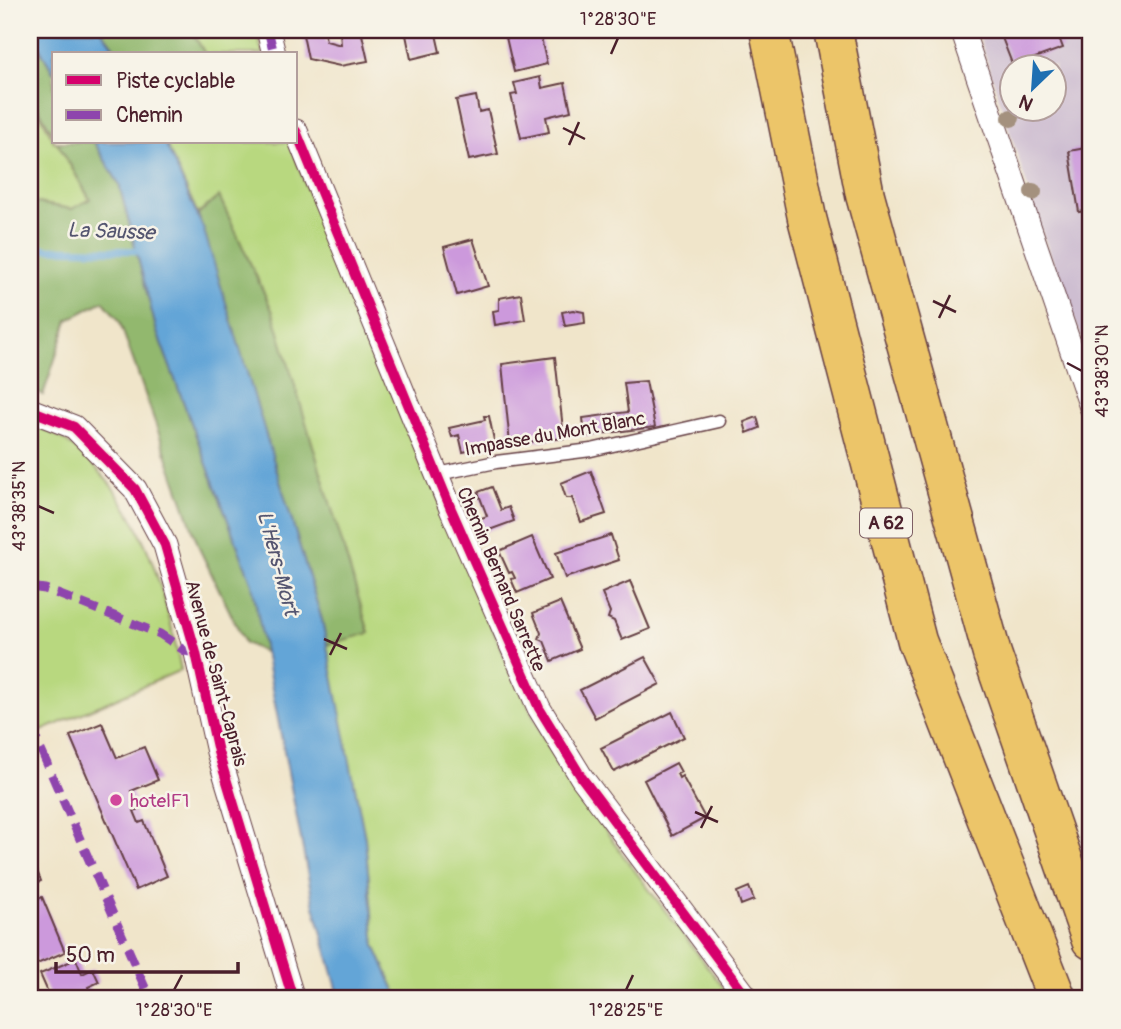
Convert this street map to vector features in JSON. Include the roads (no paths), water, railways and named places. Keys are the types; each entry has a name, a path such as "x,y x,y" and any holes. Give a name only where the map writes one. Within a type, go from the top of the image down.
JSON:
{"highway":[{"name":"A 62","path":"769,30 807,218 917,640 1057,999"},
{"path":"833,30 865,195 992,654 1091,940"},
{"path":"1032,764 1091,885"}],"street":[{"path":"268,30 274,52"},
{"path":"962,30 1091,407"},
{"name":"Chemin Bernard Sarrette","path":"298,136 538,708 582,778 748,999"},
{"name":"Avenue de Saint-Caprais","path":"30,410 74,428 135,489 166,545 196,653 218,752 293,999"}],"lane":[{"name":"Impasse du Mont Blanc","path":"438,474 496,462 591,450 719,421"}],"water":[{"path":"30,30 101,30 118,52 52,52 52,70"},
{"name":"L'Hers-Mort","path":"95,144 166,144 204,230 322,620 365,838 375,946 399,999 340,999 313,902 252,584 157,332 119,184"}],"waterway":[{"name":"La Sausse","path":"30,245 46,249 144,251"}],"place":[{"name":"hotelF1","path":"116,800"}]}
